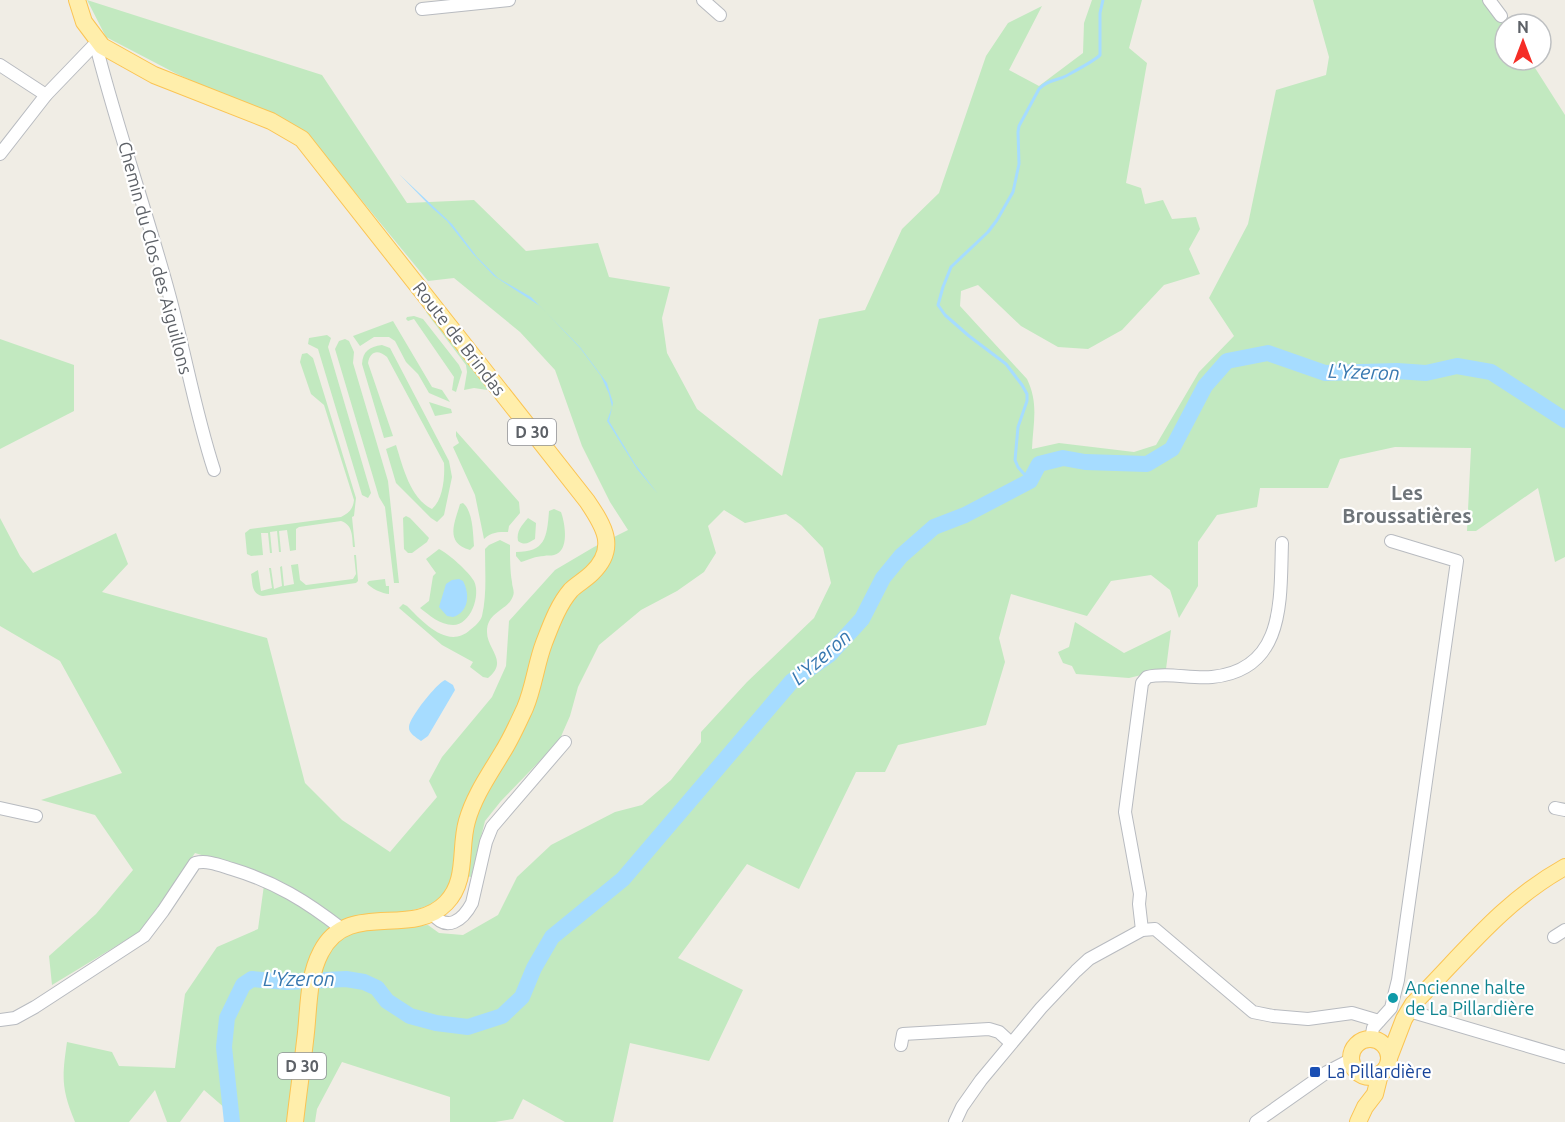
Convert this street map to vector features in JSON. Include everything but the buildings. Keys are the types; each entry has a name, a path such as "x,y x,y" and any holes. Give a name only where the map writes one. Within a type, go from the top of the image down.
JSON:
{"main road":[{"path":"77,0 84,22 99,44"},
{"name":"Route de Brindas","path":"99,44 154,75 271,121 302,139 602,523 607,540 604,558 591,575 571,591 553,620 542,646 526,706 504,751 475,797 466,823 461,872 456,889 446,903 432,913"},
{"path":"1406,1015 1387,1067 1380,1074 1363,1076 1355,1069 1352,1059 1359,1043 1389,1034 1406,1015 1503,910 1540,882 1565,867"},
{"path":"342,929 356,923 411,919 432,913"},
{"name":"D 30","path":"295,1122 313,974 321,951 331,936 342,929"},
{"path":"1374,1040 1386,1048 1389,1058"},
{"path":"1361,1115 1375,1094 1380,1074"},
{"path":"1361,1115 1366,1092 1363,1076"}],"street":[{"path":"422,9 509,0"},
{"path":"703,0 720,15"},
{"path":"0,154 46,95 99,44"},
{"name":"Chemin du Clos des Aiguillons","path":"99,44 98,53 169,296 202,432 214,470"},
{"path":"0,65 46,95"},
{"path":"1374,1040 1373,1028 1391,1008 1398,978 1457,561 1391,542"},
{"path":"1142,930 1140,894 1125,812 1142,683 1147,676 1157,675 1199,678 1223,676 1243,669 1259,656 1272,638 1277,621 1282,543"},
{"path":"432,913 442,922 452,923 461,920 472,903 486,842 492,827 565,742"},
{"path":"0,808 36,816"},
{"path":"0,1020 15,1018 35,1007 144,936 195,863 204,861 262,878 309,904 342,929"},
{"path":"955,1122 962,1107 1041,1008 1089,959 1142,930 1155,929 1253,1012 1308,1019 1352,1013 1379,1021"},
{"path":"1406,1015 1565,1057"},
{"path":"901,1045 903,1034 989,1029 999,1032 1011,1043"},
{"path":"1256,1122 1327,1072 1352,1059"}],"green space":[{"path":"87,0 322,75 407,203 474,200 526,251 598,243 609,277 670,287 662,318 667,353 697,409 782,476 819,319 865,310 902,229 939,193 986,56 1008,23 1042,6 1009,70 1039,86 1083,53 1084,23 1092,0 1142,0 1129,48 1147,63 1126,183 1141,188 1145,204 1163,200 1172,219 1196,217 1200,229 1189,249 1200,274 1164,285 1122,330 1088,349 1058,347 1021,326 978,285 961,291 960,306 1027,379 1034,405 1032,449 1059,443 1134,452 1156,445 1199,372 1234,336 1209,298 1248,224 1276,90 1326,75 1329,57 1313,0 1489,0 1498,12 1493,12 1493,72 1538,72 1565,115 1565,557 1555,562 1538,488 1476,531 1467,531 1471,448 1395,447 1340,459 1328,488 1260,488 1257,507 1217,515 1198,542 1198,586 1179,618 1170,590 1151,575 1111,581 1087,616 1011,594 999,638 1005,662 986,725 898,745 885,772 856,772 799,889 747,864 678,958 743,990 709,1061 630,1043 613,1122 565,1122 523,1099 513,1119 495,1122 450,1122 450,1097 342,1062 317,1109 315,1122 227,1122 226,1109 204,1090 180,1122 167,1122 155,1090 129,1122 75,1122 67,1100 64,1082 67,1042 112,1052 119,1066 175,1068 185,994 217,947 258,929 264,885 334,924 364,929 428,925 439,933 463,935 498,915 517,877 551,845 615,812 642,805 671,780 701,742 701,732 747,682 814,618 831,583 823,548 801,525 786,514 745,523 724,510 708,526 716,553 704,572 677,591 641,610 599,645 578,687 570,716 559,741 501,801 485,821 471,877 454,873 443,894 434,902 422,907 336,922 266,875 195,853 141,931 52,985 49,956 96,914 133,870 95,815 41,800 122,773 60,661 0,626 0,518 20,556 33,573 116,533 128,564 102,592 267,638 305,783 342,820 390,852 437,797 429,781 442,757 492,697 506,666 509,621 555,570 628,530 610,502 582,446 555,370 520,332 454,278 428,281 308,135 175,73 106,37"},
{"path":"429,308 488,383 487,390 474,388 464,390 466,365 426,312"},
{"path":"414,316 423,319 459,365 462,372 456,392 452,390 454,377 414,319 408,321 406,319"},
{"path":"393,321 432,387 442,390 450,402 429,393 418,374 406,362 395,341 389,337 374,337 360,346 353,336"},
{"path":"327,335 331,338 328,347 371,493 368,498 362,495 318,349 308,344 309,338"},
{"path":"0,339 74,365 74,411 0,449"},
{"path":"345,339 349,341 354,352 353,363 388,481 399,583 394,583 385,507 379,497 335,349 339,341"},
{"path":"382,345 390,348 449,461 452,477 444,515 437,522 396,483 386,449 396,445 413,490 424,504 432,509 441,494 444,463 387,357 375,352 368,363 393,436 384,438 362,364 368,350"},
{"path":"307,353 313,358 356,498 352,517 355,547 353,547 350,528 341,521 299,527 296,529 296,550 290,551 287,530 279,531 281,552 279,552 277,531 270,532 272,553 270,553 268,533 261,533 263,555 251,556 247,554 245,533 250,529 341,517 350,510 354,500 324,405 311,394 300,362 302,354"},
{"path":"429,402 451,409 452,413 435,416"},
{"path":"456,431 519,502 520,513 509,526 508,532 495,533 484,539 475,495 453,447 459,443"},
{"path":"463,503 469,511 472,523 474,546 470,550 457,542 453,531 460,504"},
{"path":"554,509 561,512 564,523 565,536 562,548 554,555 521,562 516,552 533,549 543,542 549,511"},
{"path":"406,516 429,538 412,553 404,549 403,518"},
{"path":"528,518 536,523 535,539 525,544 518,541 518,534"},
{"path":"500,540 510,545 514,592 507,605 494,615 488,625 488,638 497,666 488,678 470,667 473,662 442,645 399,608 403,604 407,606 428,626 445,635 453,637 470,630 480,620 484,608 485,549"},
{"path":"439,549 463,568 476,587 473,608 465,620 459,624 444,623 420,608 429,601 433,576 436,573 426,559"},
{"path":"354,555 356,555 358,581 356,583 263,596 256,593 253,588 251,574 258,570 261,591 272,588 269,568 271,568 274,589 282,586 280,567 282,566 284,586 294,584 291,565 298,564 300,580 306,585 353,579 356,574"},
{"path":"385,579 386,586 389,586 389,594 367,583 369,581"},
{"path":"1075,622 1124,653 1171,630 1166,669 1129,678 1076,674 1072,666 1063,663 1058,652 1069,647"}],"water":[{"path":"399,174 452,224 477,257 498,278 531,297 540,306 494,276 473,254 447,221"},
{"path":"546,313 580,347 607,383 613,403 609,421 635,464 658,494 637,469 607,421 612,407 601,376 580,348"},
{"path":"459,579 463,581 467,591 467,602 458,615 447,616 439,607 446,584"},
{"path":"445,680 453,685 455,690 428,736 421,741 410,731 410,723 424,701"}],"waterway":[{"path":"1030,481 1015,460 1018,427 1027,401 1027,394 1006,364 969,336 945,315 938,305 951,267 988,232 1013,192 1019,164 1019,126 1039,89 1079,69 1100,55 1100,13 1103,0"},
{"name":"L'Yzeron","path":"232,1122 224,1047 227,1018 243,985 252,979 287,982 346,979 364,982 377,988 387,1001 410,1016 436,1023 468,1027 502,1016 522,997 534,968 552,937 623,879 792,681 829,655 862,619 883,578 901,556 934,527 965,515 1030,481 1039,464 1063,458 1085,462 1147,464 1172,449 1205,386 1227,361 1268,353 1325,373 1397,371 1426,373 1457,366 1491,372 1565,420"}],"place":[{"name":"Ancienne halte de La Pillardière","path":"1393,998"},
{"name":"La Pillardière","path":"1315,1072"}],"district":[{"name":"Les Broussatières","path":"1407,504"}]}
